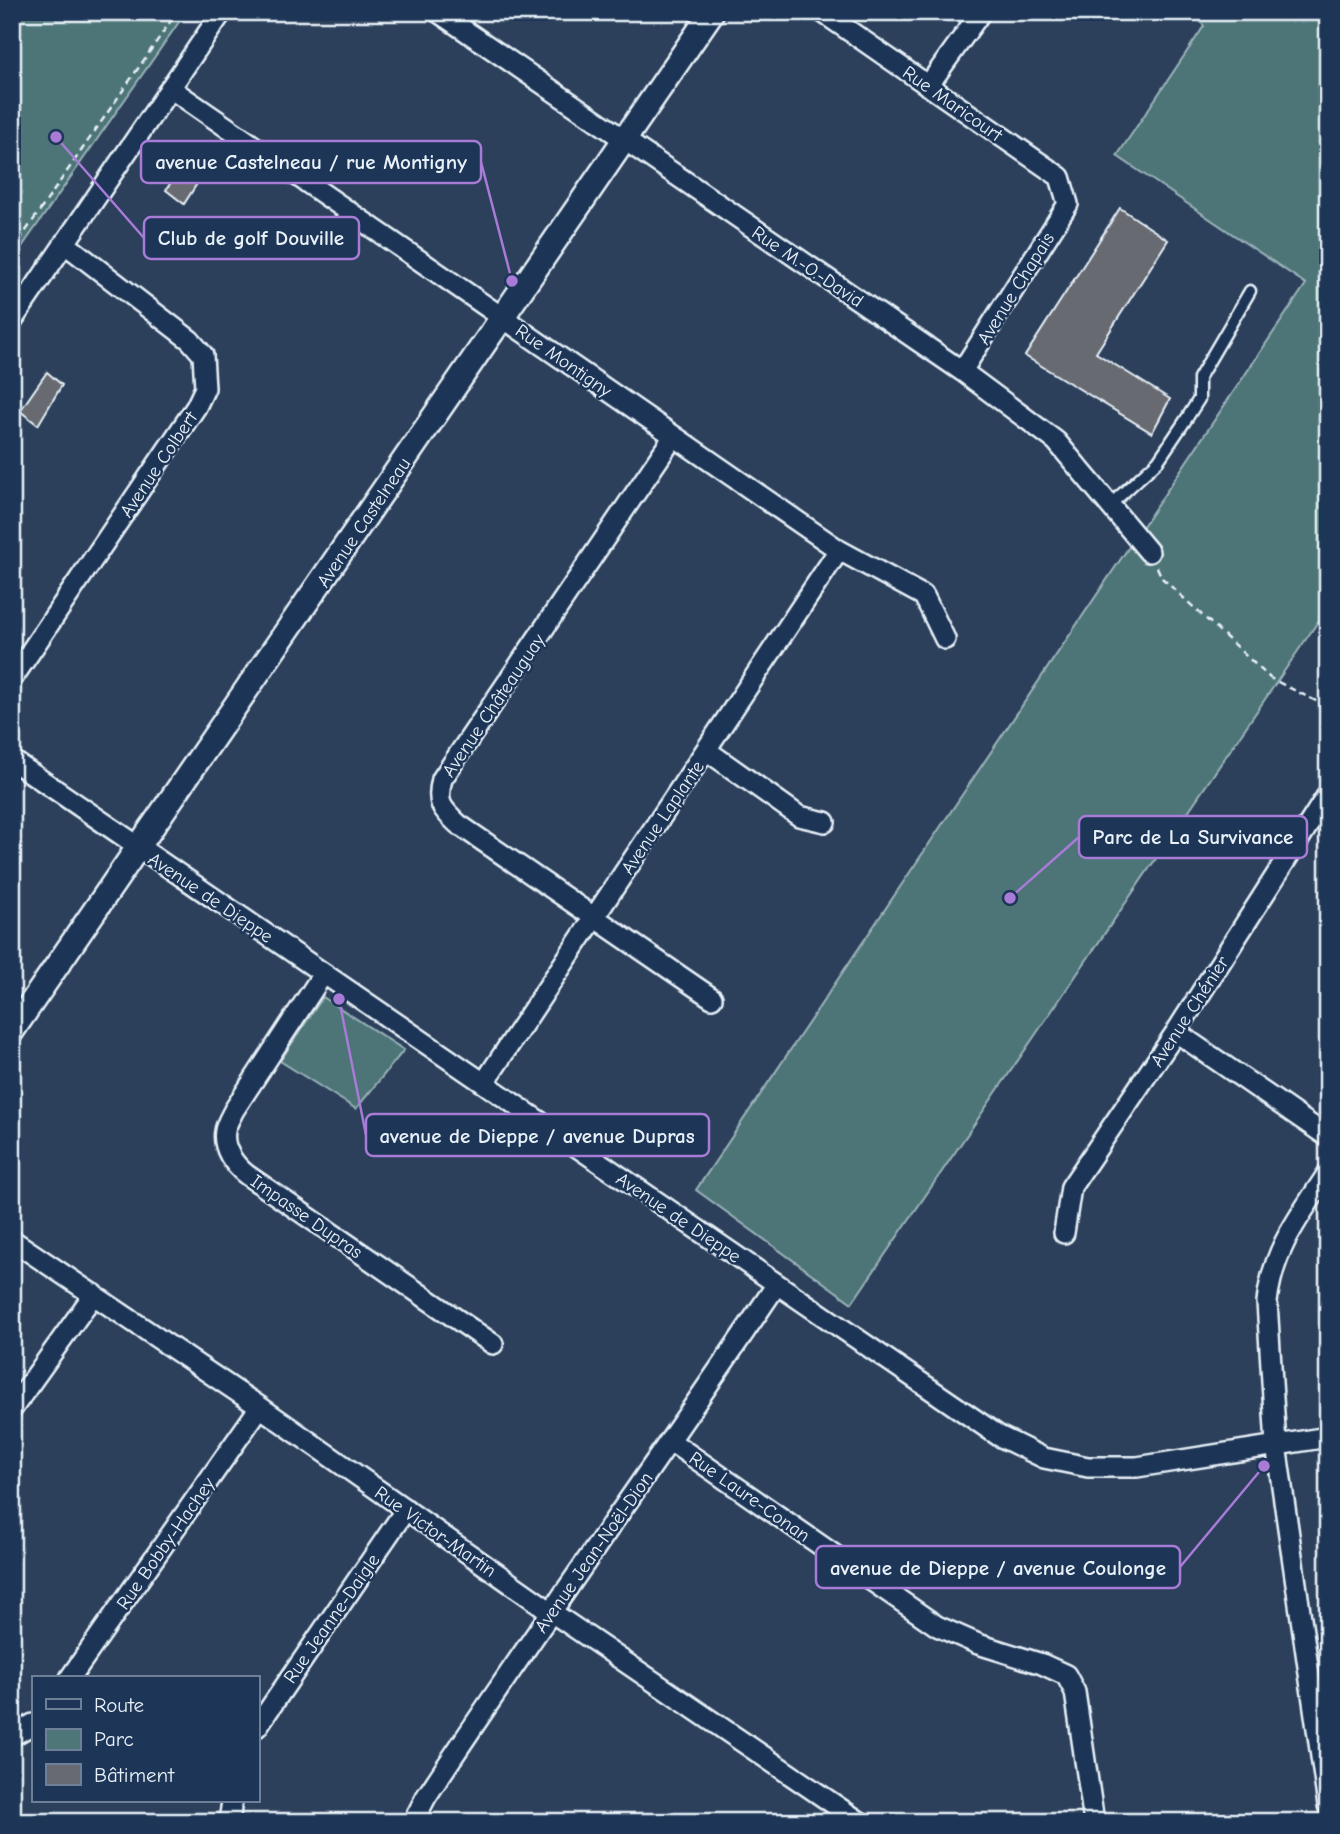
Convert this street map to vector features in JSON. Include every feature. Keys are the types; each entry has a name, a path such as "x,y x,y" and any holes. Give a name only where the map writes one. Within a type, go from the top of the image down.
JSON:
{"street":[{"path":"12,321 222,12"},
{"name":"Rue M.-O.-David","path":"438,12 962,371 1056,441 1149,552"},
{"name":"Avenue Castelneau","path":"12,1031 712,12"},
{"name":"Rue Maricourt","path":"822,12 1060,177 1068,204"},
{"path":"928,86 981,12"},
{"name":"Rue Montigny","path":"170,88 839,551 925,596 945,639"},
{"name":"Avenue Chapais","path":"962,371 1068,204"},
{"name":"Avenue Colbert","path":"12,678 196,407 205,388 203,355 190,340 64,243"},
{"name":"Avenue Châteauguay","path":"674,436 442,779 438,794 440,803 458,824 712,998"},
{"name":"Avenue Laplante","path":"484,1083 839,551"},
{"path":"706,750 799,816 825,822"},
{"name":"Avenue de Dieppe","path":"12,760 999,1436 1044,1458 1088,1467 1137,1467 1328,1437"},
{"name":"Avenue Chénier","path":"1064,1233 1071,1187 1176,1031 1328,794"},
{"name":"Impasse Dupras","path":"323,974 234,1110 225,1131 226,1147 236,1166 247,1175 493,1344"},
{"path":"1176,1031 1328,1137"},
{"path":"1328,1173 1284,1240 1270,1279 1267,1302 1276,1444 1328,1805"},
{"name":"Rue Victor-Martin","path":"12,1240 260,1407 550,1611 860,1822"},
{"name":"Avenue Jean-Noël-Dion","path":"413,1822 426,1797 550,1611 777,1284"},
{"path":"12,1409 94,1294"},
{"name":"Rue Bobby-Hachey","path":"71,1676 260,1407"},
{"name":"Rue Laure-Conan","path":"670,1441 937,1626 978,1644 1042,1664 1066,1675 1075,1692 1094,1822"},
{"name":"Rue Jeanne-Daigle","path":"259,1724 406,1509"},
{"path":"12,1736 32,1725"},
{"path":"229,1822 232,1802"}],"lane":[{"path":"1110,505 1158,461 1185,421 1199,399 1199,378 1251,291"}],"path":[{"path":"12,251 177,12"},
{"path":"1149,552 1162,578 1270,678 1328,707"}],"green space":[{"path":"12,12 186,12 12,261"},
{"path":"1193,12 1328,12 1328,607 852,1303 696,1190 1306,284 1117,156 1204,26"},
{"path":"323,997 404,1050 356,1109 280,1061"}],"building":[{"path":"191,151 209,165 184,204 166,190"},
{"path":"1120,208 1168,240 1096,353 1170,399 1152,433 1025,356"},
{"path":"47,372 62,385 38,425 20,411"}],"place":[{"name":"Club de golf Douville","path":"56,137"},
{"name":"avenue Castelneau / rue Montigny","path":"512,281"},
{"name":"Parc de La Survivance","path":"1010,898"},
{"name":"avenue de Dieppe / avenue Dupras","path":"339,999"},
{"name":"avenue de Dieppe / avenue Coulonge","path":"1264,1466"}]}
